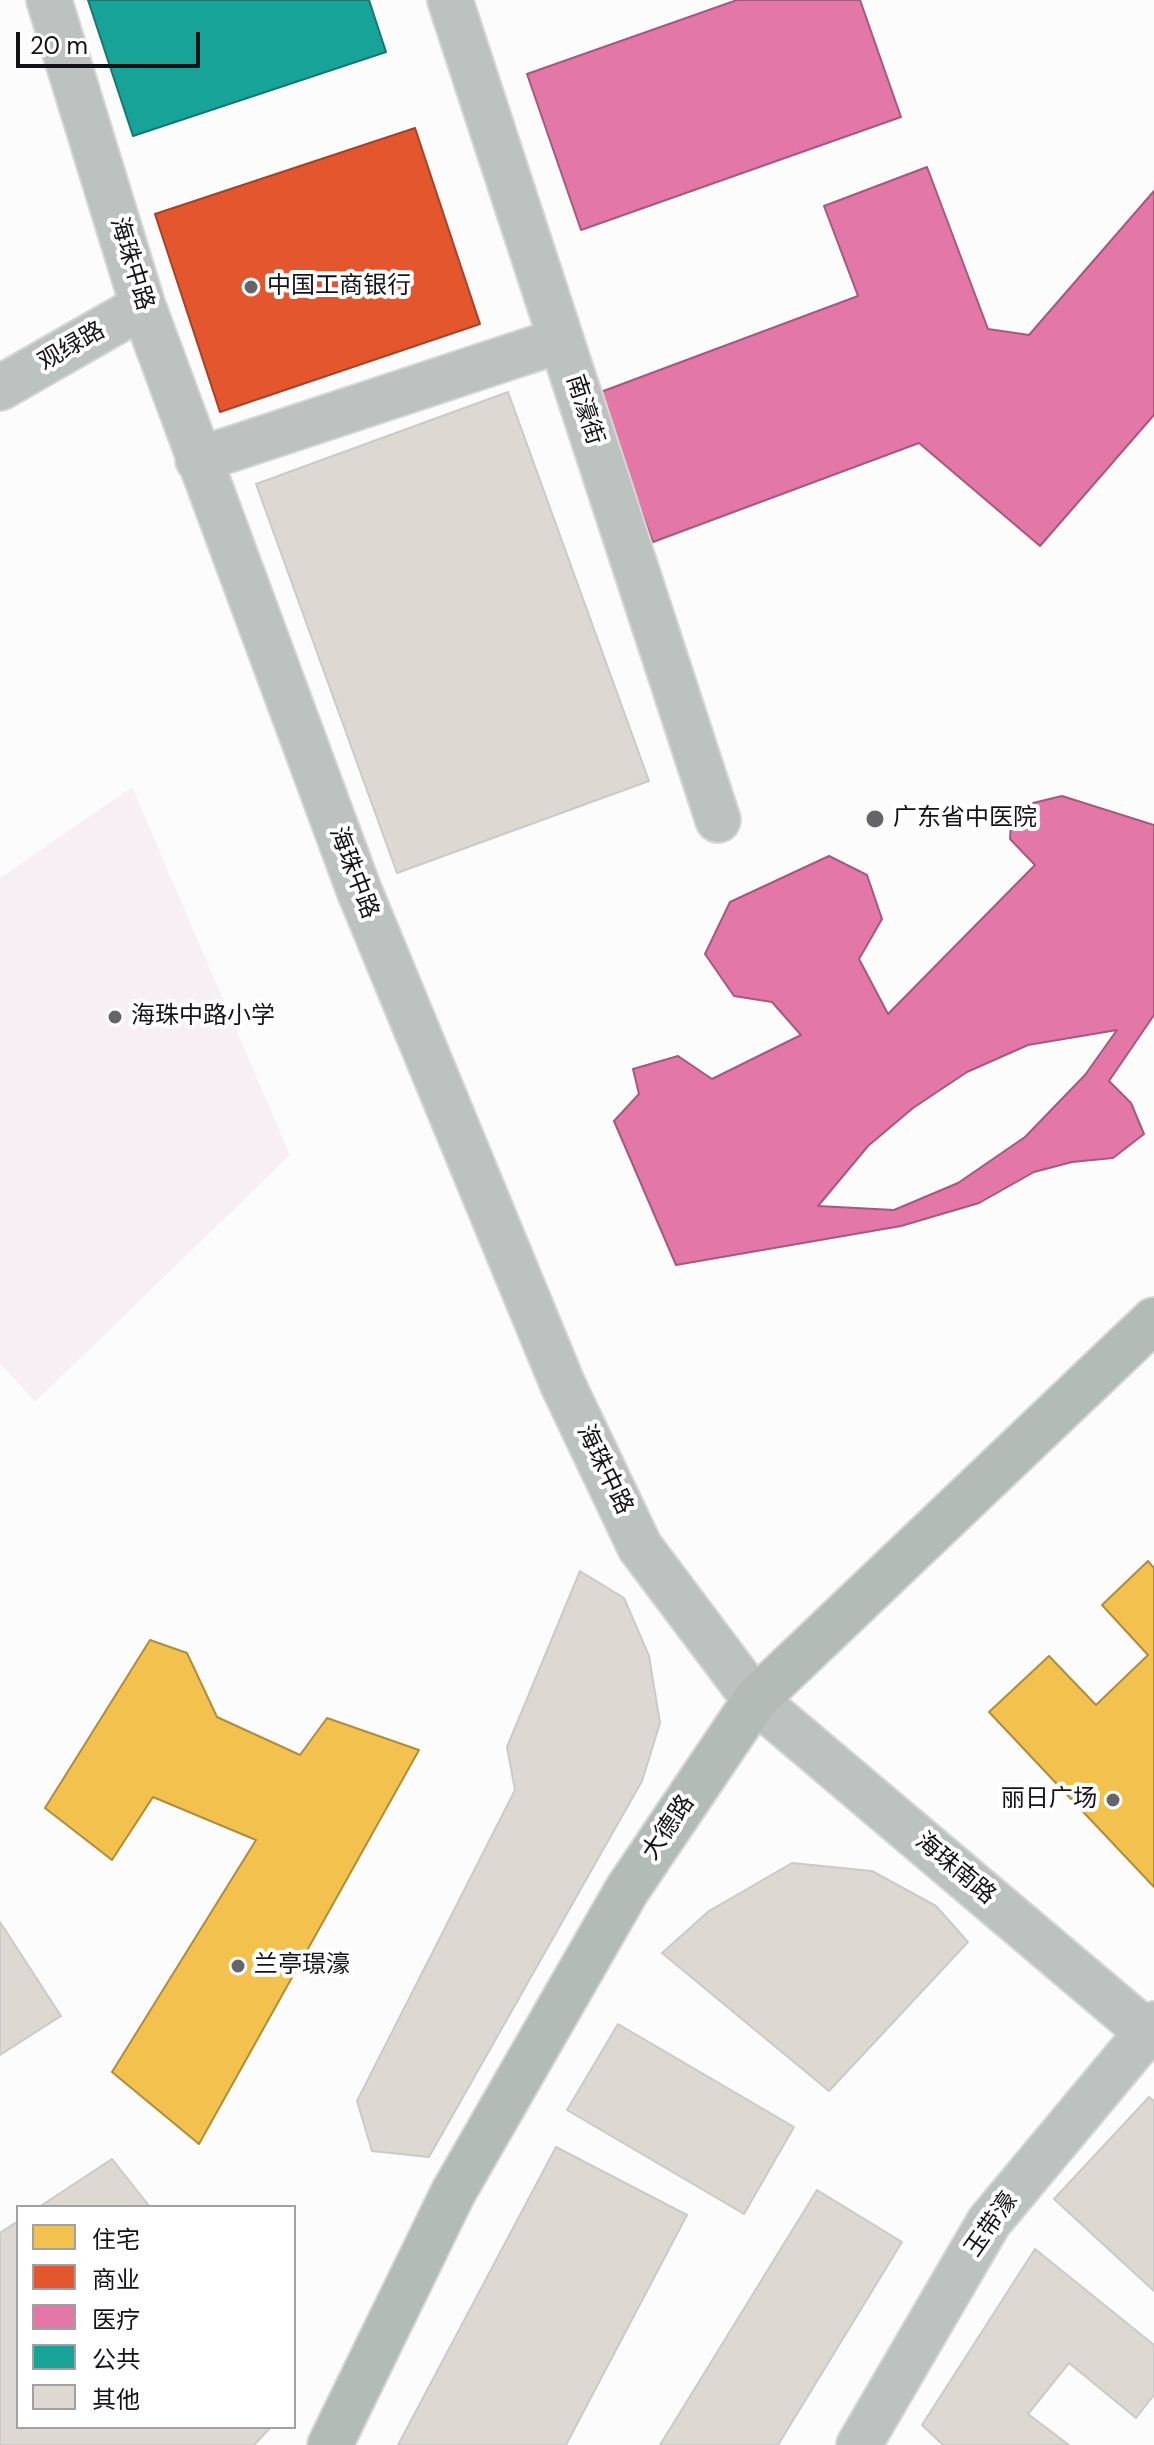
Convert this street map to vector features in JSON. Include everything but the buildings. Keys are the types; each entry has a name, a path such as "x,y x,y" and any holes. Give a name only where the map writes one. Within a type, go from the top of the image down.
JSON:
{"main road":[{"name":"大德路","path":"330,2445 475,2153 627,1890 755,1700 1154,1320"}],"street":[{"name":"海珠中路","path":"49,0 143,306 198,460 359,890 563,1385 640,1547 755,1700"},
{"name":"南濠街","path":"450,0 718,820"},
{"name":"观绿路","path":"0,388 143,306"},
{"path":"198,460 561,340"},
{"name":"海珠南路","path":"755,1700 1152,2031"},
{"name":"玉带濠","path":"859,2445 989,2222 1152,2031"}],"shaded area":[{"name":"海珠中路小学","path":"132,787 290,1155 35,1402 0,1363 0,878"}],"place":[{"name":"中国工商银行","path":"251,287"},
{"name":"广东省中医院","path":"875,819"},
{"name":"海珠中路小学","path":"115,1017"},
{"name":"丽日广场","path":"1113,1800"},
{"name":"兰亭璟濠","path":"238,1966"}]}
